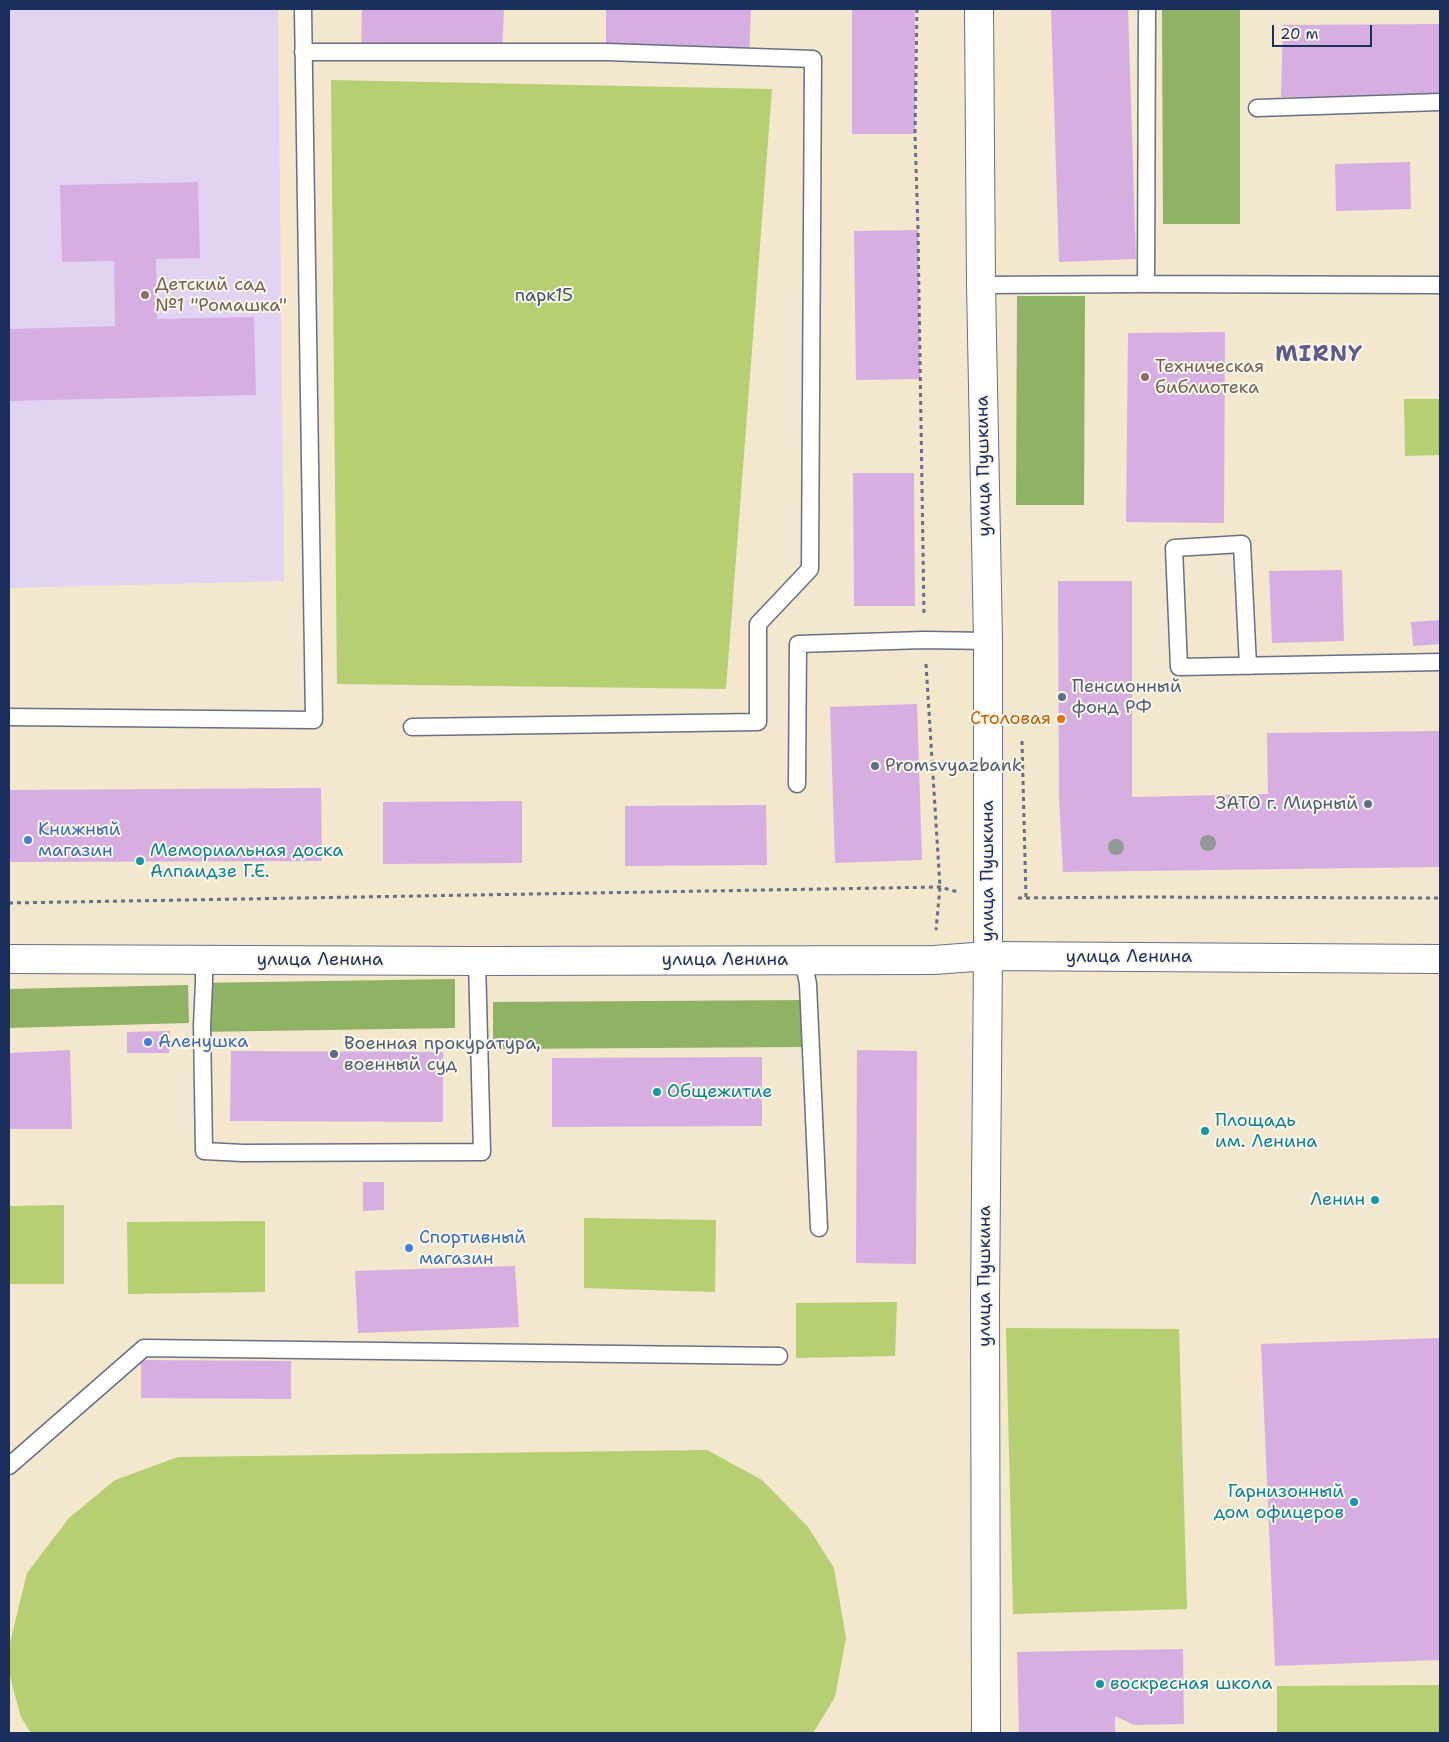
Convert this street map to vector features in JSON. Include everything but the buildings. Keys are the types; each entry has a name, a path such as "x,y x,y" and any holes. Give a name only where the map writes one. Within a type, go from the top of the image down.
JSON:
{"street":[{"name":"улица Пушкина","path":"979,9 981,285 988,641 985,1284 986,1733"},
{"name":"улица Ленина","path":"9,959 934,960 988,956 1440,959"}],"lane":[{"path":"9,717 314,720 303,9"},
{"path":"1146,284 1147,9"},
{"path":"304,52 606,52 813,59 810,569 758,624 758,722 412,727"},
{"path":"1257,108 1440,102"},
{"path":"981,285 1440,285"},
{"path":"1248,666 1242,544 1174,548 1179,668 1440,662"},
{"path":"797,784 798,644 924,640 988,641"},
{"path":"204,959 202,1025 204,1150 243,1153 482,1152 477,961"},
{"path":"803,959 808,984 819,1228"},
{"path":"9,1466 144,1348 779,1356"}],"path":[{"path":"918,9 915,134 924,640 940,886 934,960"},
{"path":"9,903 940,886 987,900 1140,897 1440,898"}],"shaded area":[{"name":"Детский сад №1 \"Ромашка\"","path":"9,9 278,9 284,581 9,588"}],"green space":[{"path":"1162,9 1240,9 1240,224 1163,224"},
{"name":"парк15","path":"331,80 772,89 726,689 337,684"},
{"path":"1017,296 1085,296 1084,505 1016,505"},
{"path":"1404,399 1440,399 1440,455 1405,456"},
{"path":"455,979 455,1028 197,1032 196,983"},
{"path":"188,985 189,1023 9,1028 9,989"},
{"path":"806,1000 806,1047 493,1049 493,1002"},
{"path":"64,1205 64,1284 9,1284 9,1206"},
{"path":"584,1218 716,1220 715,1292 584,1288"},
{"path":"265,1221 265,1292 128,1294 127,1222"},
{"path":"897,1302 895,1356 796,1358 796,1303"},
{"path":"1006,1328 1179,1329 1187,1609 1013,1614"},
{"path":"707,1450 762,1480 808,1527 834,1568 846,1638 835,1697 813,1733 31,1733 21,1717 9,1673 9,1647 27,1573 69,1518 115,1480 178,1457"},
{"path":"1440,1685 1440,1733 1277,1733 1277,1686"}],"place":[{"name":"Детский сад №1 \"Ромашка\"","path":"145,295"},
{"name":"Техническая библиотека","path":"1145,377"},
{"name":"Пенсионный фонд РФ","path":"1062,697"},
{"name":"Столовая","path":"1061,719"},
{"name":"Promsvyazbank","path":"875,766"},
{"name":"ЗАТО г. Мирный","path":"1368,804"},
{"name":"Книжный магазин","path":"28,840"},
{"name":"Мемориальная доска Алпаидзе Г.Е.","path":"140,861"},
{"name":"Аленушка","path":"148,1042"},
{"name":"Военная прокуратура, военный суд","path":"334,1054"},
{"name":"Общежитие","path":"657,1092"},
{"name":"Площадь им. Ленина","path":"1205,1131"},
{"name":"Ленин","path":"1375,1200"},
{"name":"Спортивный магазин","path":"409,1248"},
{"name":"Гарнизонный дом офицеров","path":"1354,1502"},
{"name":"воскресная школа","path":"1100,1684"}],"district":[{"name":"MIRNY","path":"1319,355"}]}
